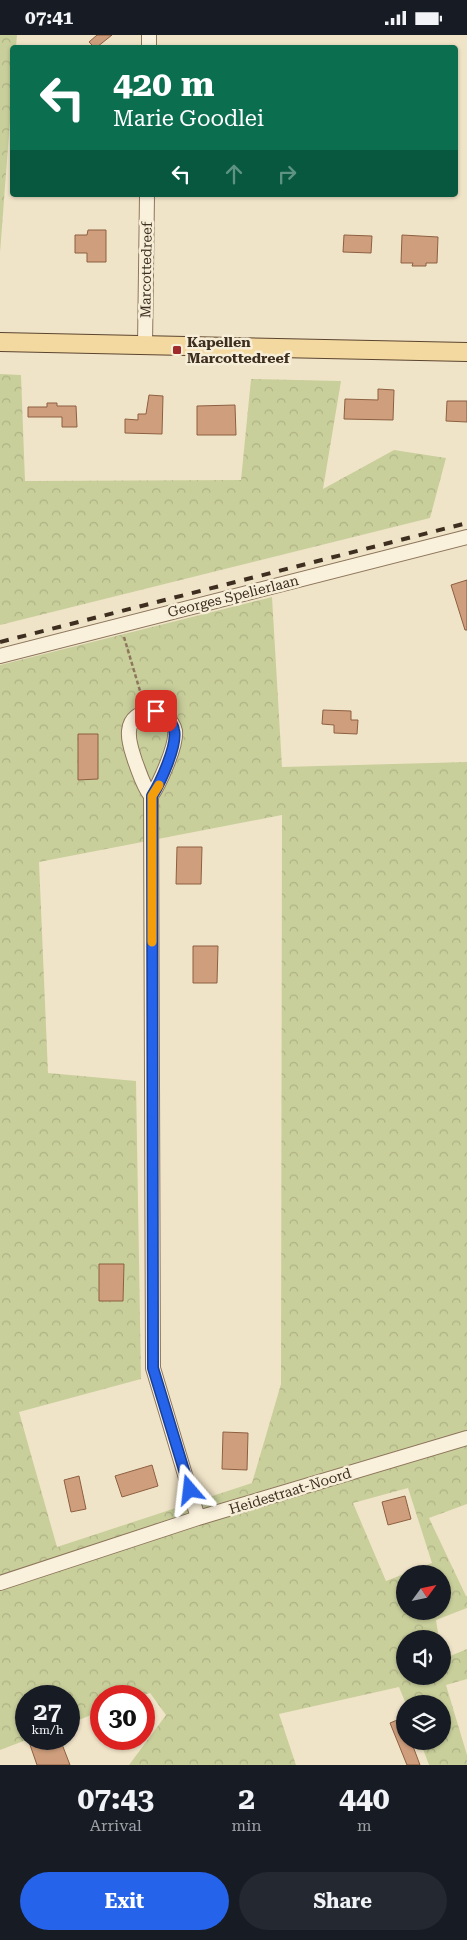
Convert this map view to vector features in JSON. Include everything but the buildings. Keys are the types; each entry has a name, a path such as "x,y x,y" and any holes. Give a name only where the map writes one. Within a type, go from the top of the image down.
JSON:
{"main road":[{"path":"0,342 467,352"}],"street":[{"name":"Marcottedreef","path":"145,345 147,197"},
{"name":"Georges Spelierlaan","path":"0,656 467,537"},
{"path":"152,796 145,788 128,742 129,729 137,717 146,712 156,711 164,715 171,723 175,731 175,740 160,784 152,796 153,1368 198,1518"},
{"name":"Heidestraat-Noord","path":"0,1583 198,1518 467,1438"}],"path":[{"path":"120,624 146,712"}],"green space":[{"path":"0,35 17,35 16,45 10,45 10,120 0,253"},
{"path":"0,374 21,375 25,481 241,480 251,379 341,381 323,489 394,450 446,458 430,518 0,625"},
{"path":"272,597 282,767 467,762 467,1504 429,1518 467,1596 467,1608 451,1614 451,1565 427,1565 432,1563 408,1488 353,1503 386,1581 396,1577 396,1620 436,1620 438,1630 396,1630 396,1685 446,1685 449,1695 402,1695 399,1687 279,1714 296,1765 129,1765 140,1750 155,1750 155,1730 166,1715 155,1700 155,1685 90,1685 90,1715 80,1720 80,1685 15,1685 15,1744 0,1750 0,665","holes":["282,815 281,1384 252,1483 57,1547 19,1412 141,1379 136,1081 48,1073 39,862"]},
{"path":"467,1649 467,1679 451,1684 451,1656"},
{"path":"451,1702 467,1755 467,1765 429,1765 423,1750 451,1750"}],"railway":[{"path":"0,642 467,523"}],"slow traffic":[{"path":"152,942 152,796 159,785"}],"place":[{"name":"Kapellen Marcottedreef","path":"177,350"}],"route":[{"path":"156,711 164,715 171,723 175,731 175,740 160,784 152,796 153,1368 190,1490"}]}
